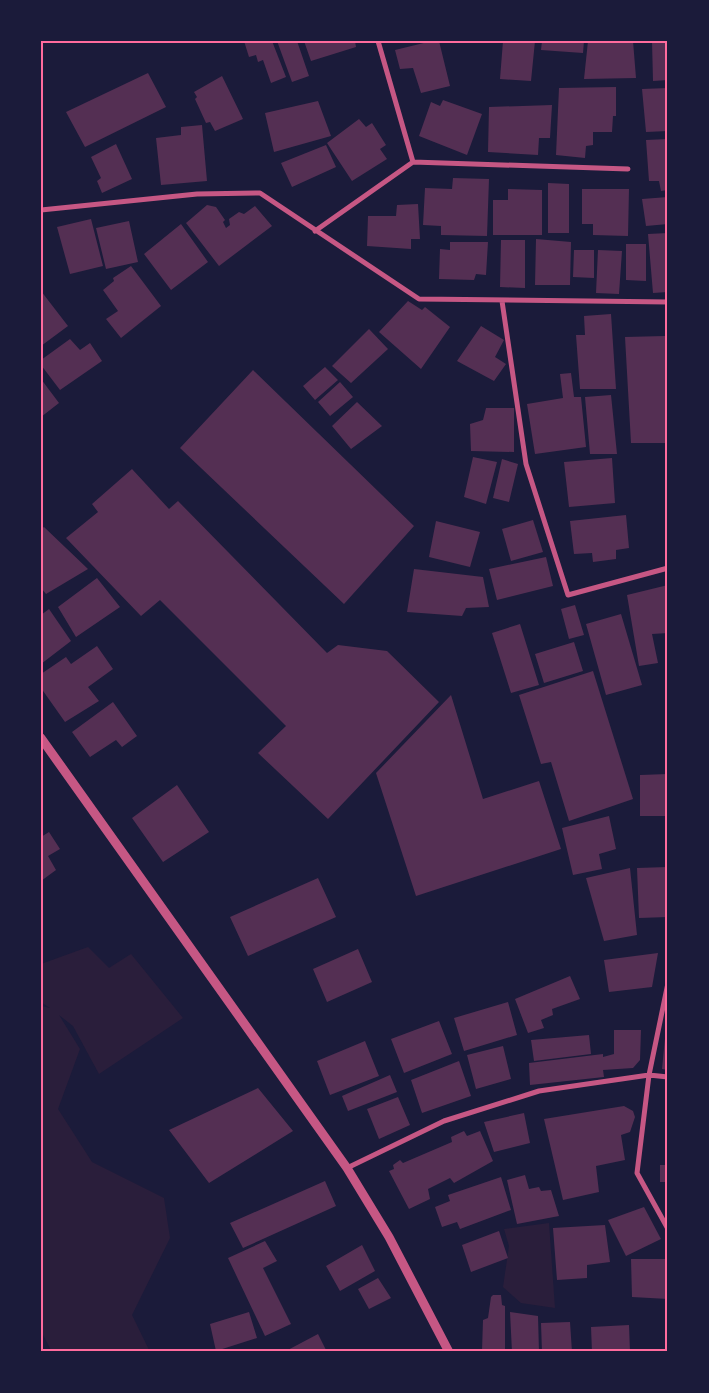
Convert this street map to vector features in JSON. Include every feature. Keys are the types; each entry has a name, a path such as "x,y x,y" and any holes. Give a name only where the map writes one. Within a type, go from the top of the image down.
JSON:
{"street":[{"path":"378,41 413,162"},
{"path":"315,231 413,162 628,169"},
{"path":"41,210 196,194 260,192 315,231 419,299 668,302"},
{"path":"502,301 526,464 568,594 668,568"},
{"path":"41,738 347,1168 390,1238 450,1352"},
{"path":"668,982 649,1075 637,1173 668,1228"},
{"path":"347,1168 444,1120 539,1091 649,1075 668,1077"}],"shaded area":[{"path":"88,947 109,968 131,954 183,1018 99,1074 73,1026 59,1015 80,1049 58,1109 92,1162 164,1198 170,1238 132,1315 150,1352 52,1352 41,1331 41,1006 50,1008 41,1002 41,964"},
{"path":"549,1223 555,1308 521,1303 503,1287 509,1246 504,1229"}],"building":[{"path":"244,41 272,41 286,77 271,83 263,60 258,62 256,55 249,57"},
{"path":"277,41 297,41 309,76 292,82"},
{"path":"304,41 355,41 356,47 311,61"},
{"path":"439,41 450,86 421,93 413,68 400,69 395,50"},
{"path":"503,41 535,41 531,81 500,79"},
{"path":"542,41 584,41 583,53 541,50"},
{"path":"588,41 633,41 636,78 584,79"},
{"path":"652,41 668,41 668,80 653,81"},
{"path":"148,73 166,107 85,147 66,112"},
{"path":"222,76 243,119 215,131 210,122 206,123 195,99 197,97 194,92"},
{"path":"616,87 616,116 613,116 612,132 593,132 593,145 586,146 585,158 556,155 559,88"},
{"path":"668,88 668,131 646,132 642,89"},
{"path":"443,100 482,114 467,155 419,136 431,102 440,106"},
{"path":"318,101 331,136 274,152 265,113"},
{"path":"552,105 550,138 539,138 538,155 488,152 489,107"},
{"path":"359,119 366,127 372,123 386,145 380,149 387,159 352,181 327,143"},
{"path":"202,125 207,181 161,185 156,138 181,135 181,127"},
{"path":"668,139 668,190 661,191 659,181 649,181 646,140"},
{"path":"116,144 132,179 102,193 97,181 101,178 91,157"},
{"path":"326,145 336,167 292,187 281,163"},
{"path":"453,178 489,179 487,236 441,235 441,226 423,225 425,188 452,189"},
{"path":"548,183 569,184 569,233 548,233"},
{"path":"508,189 542,190 542,235 493,235 493,200 508,200"},
{"path":"582,189 629,189 628,236 593,235 593,224 582,224"},
{"path":"668,197 668,224 646,226 642,199"},
{"path":"418,204 420,239 411,239 411,249 367,246 368,216 396,216 397,205"},
{"path":"207,205 216,207 225,220 223,222 226,228 230,225 229,219 239,212 244,214 255,206 272,226 219,266 186,223"},
{"path":"91,219 103,266 70,274 57,227"},
{"path":"129,221 138,262 106,269 96,228"},
{"path":"181,224 208,262 171,290 144,254"},
{"path":"668,233 668,292 653,293 648,234"},
{"path":"536,239 571,242 570,285 535,285"},
{"path":"501,240 525,240 525,288 500,287"},
{"path":"450,242 488,242 486,275 476,274 474,280 439,279 440,249 450,250"},
{"path":"626,244 646,244 646,281 626,280"},
{"path":"574,250 594,250 594,278 573,277"},
{"path":"598,250 622,251 619,294 596,293"},
{"path":"131,266 161,306 121,338 106,319 118,311 103,290 114,281 113,278"},
{"path":"41,291 68,326 41,346"},
{"path":"408,301 422,310 425,307 450,327 421,369 379,332"},
{"path":"611,314 616,389 580,389 576,335 585,335 584,316"},
{"path":"481,326 504,340 495,357 506,364 494,381 457,361"},
{"path":"369,329 388,349 351,383 332,366"},
{"path":"665,336 668,443 631,443 625,337"},
{"path":"70,339 80,350 90,343 102,361 60,390 41,365 41,360"},
{"path":"325,367 338,380 315,400 303,386"},
{"path":"253,370 414,526 344,604 180,448"},
{"path":"571,373 574,397 581,397 586,447 535,454 527,404 563,398 560,374"},
{"path":"41,379 59,403 41,417"},
{"path":"340,382 353,397 330,416 318,402"},
{"path":"611,395 617,454 590,454 585,397"},
{"path":"357,402 382,426 351,449 332,426"},
{"path":"486,408 514,408 514,452 471,451 470,424 483,420"},
{"path":"473,457 497,462 486,504 464,497"},
{"path":"612,458 615,503 569,507 564,462"},
{"path":"502,459 518,464 509,502 493,498"},
{"path":"132,469 169,509 178,501 327,653 338,645 387,651 439,702 328,819 258,753 286,726 160,600 141,616 66,538 98,512 92,504"},
{"path":"626,515 629,548 616,550 616,559 593,562 592,553 574,554 570,521"},
{"path":"533,520 543,552 511,561 502,529"},
{"path":"436,521 480,532 470,567 429,557"},
{"path":"44,527 88,569 46,594 41,588 41,529"},
{"path":"546,557 553,586 497,600 489,569"},
{"path":"414,569 483,577 489,607 466,608 462,616 407,612"},
{"path":"97,578 120,607 76,637 58,607"},
{"path":"668,585 668,633 652,634 658,663 639,666 627,595"},
{"path":"575,605 584,635 569,639 561,609"},
{"path":"49,609 71,641 41,664 41,615"},
{"path":"621,614 642,685 606,695 586,624"},
{"path":"520,624 539,685 511,693 492,633"},
{"path":"574,642 583,671 544,683 535,654"},
{"path":"97,646 113,669 88,687 99,701 65,722 41,688 41,674 66,657 71,664"},
{"path":"593,671 633,799 569,821 551,762 541,764 519,695"},
{"path":"451,695 483,799 539,781 561,849 416,896 376,773"},
{"path":"113,702 137,736 122,747 116,740 90,757 72,732"},
{"path":"668,774 668,816 640,816 640,775"},
{"path":"177,785 209,832 163,862 132,818"},
{"path":"609,816 616,849 599,854 602,869 573,875 562,828"},
{"path":"49,832 60,849 48,856 56,870 41,881 41,837"},
{"path":"668,867 668,917 639,918 637,868"},
{"path":"630,868 637,935 604,941 586,878"},
{"path":"318,878 336,917 248,956 230,917"},
{"path":"358,949 372,982 327,1002 313,969"},
{"path":"658,953 652,987 609,992 604,960"},
{"path":"570,976 580,999 552,1009 553,1015 541,1020 544,1028 528,1033 515,999"},
{"path":"508,1002 517,1035 464,1051 454,1018"},
{"path":"439,1021 452,1054 404,1073 391,1039"},
{"path":"666,1028 668,1028 668,1070 662,1069"},
{"path":"614,1030 641,1030 640,1060 633,1068 603,1070 604,1077 530,1085 529,1063 603,1054 603,1057 614,1054"},
{"path":"589,1035 591,1054 534,1061 531,1040"},
{"path":"365,1041 379,1076 330,1095 317,1061"},
{"path":"503,1046 511,1079 476,1089 467,1055"},
{"path":"459,1061 471,1096 422,1113 411,1080"},
{"path":"390,1075 397,1092 348,1111 342,1096"},
{"path":"258,1088 293,1131 209,1183 169,1130"},
{"path":"398,1097 410,1125 379,1139 367,1109"},
{"path":"624,1106 633,1111 635,1117 630,1132 621,1135 625,1160 596,1166 599,1192 563,1200 544,1119"},
{"path":"524,1113 530,1143 494,1152 484,1122"},
{"path":"464,1131 467,1136 480,1131 493,1161 454,1183 450,1178 428,1189 430,1199 409,1209 389,1171 394,1169 393,1165 400,1160 403,1163 452,1142 451,1137"},
{"path":"660,1165 668,1165 668,1182 660,1182"},
{"path":"525,1175 529,1189 539,1187 541,1191 551,1190 559,1216 517,1224 507,1180"},
{"path":"501,1177 511,1210 460,1229 457,1222 442,1227 435,1207 450,1201 448,1195"},
{"path":"325,1181 336,1206 243,1248 230,1223"},
{"path":"644,1207 661,1239 626,1256 608,1220"},
{"path":"605,1225 610,1262 587,1265 587,1278 557,1280 553,1228"},
{"path":"499,1231 508,1258 471,1272 462,1245"},
{"path":"265,1241 277,1261 263,1268 291,1324 265,1336 228,1258"},
{"path":"362,1245 375,1271 340,1291 326,1266"},
{"path":"631,1259 668,1259 668,1299 632,1297"},
{"path":"378,1278 391,1298 369,1309 358,1289"},
{"path":"493,1295 501,1295 502,1305 505,1306 505,1351 482,1351 483,1320 488,1318 491,1297"},
{"path":"249,1312 257,1338 216,1351 210,1324"},
{"path":"510,1312 538,1316 539,1352 512,1352"},
{"path":"570,1322 572,1352 542,1352 541,1323"},
{"path":"629,1325 630,1352 592,1352 591,1327"},
{"path":"318,1334 327,1352 284,1352"}]}
